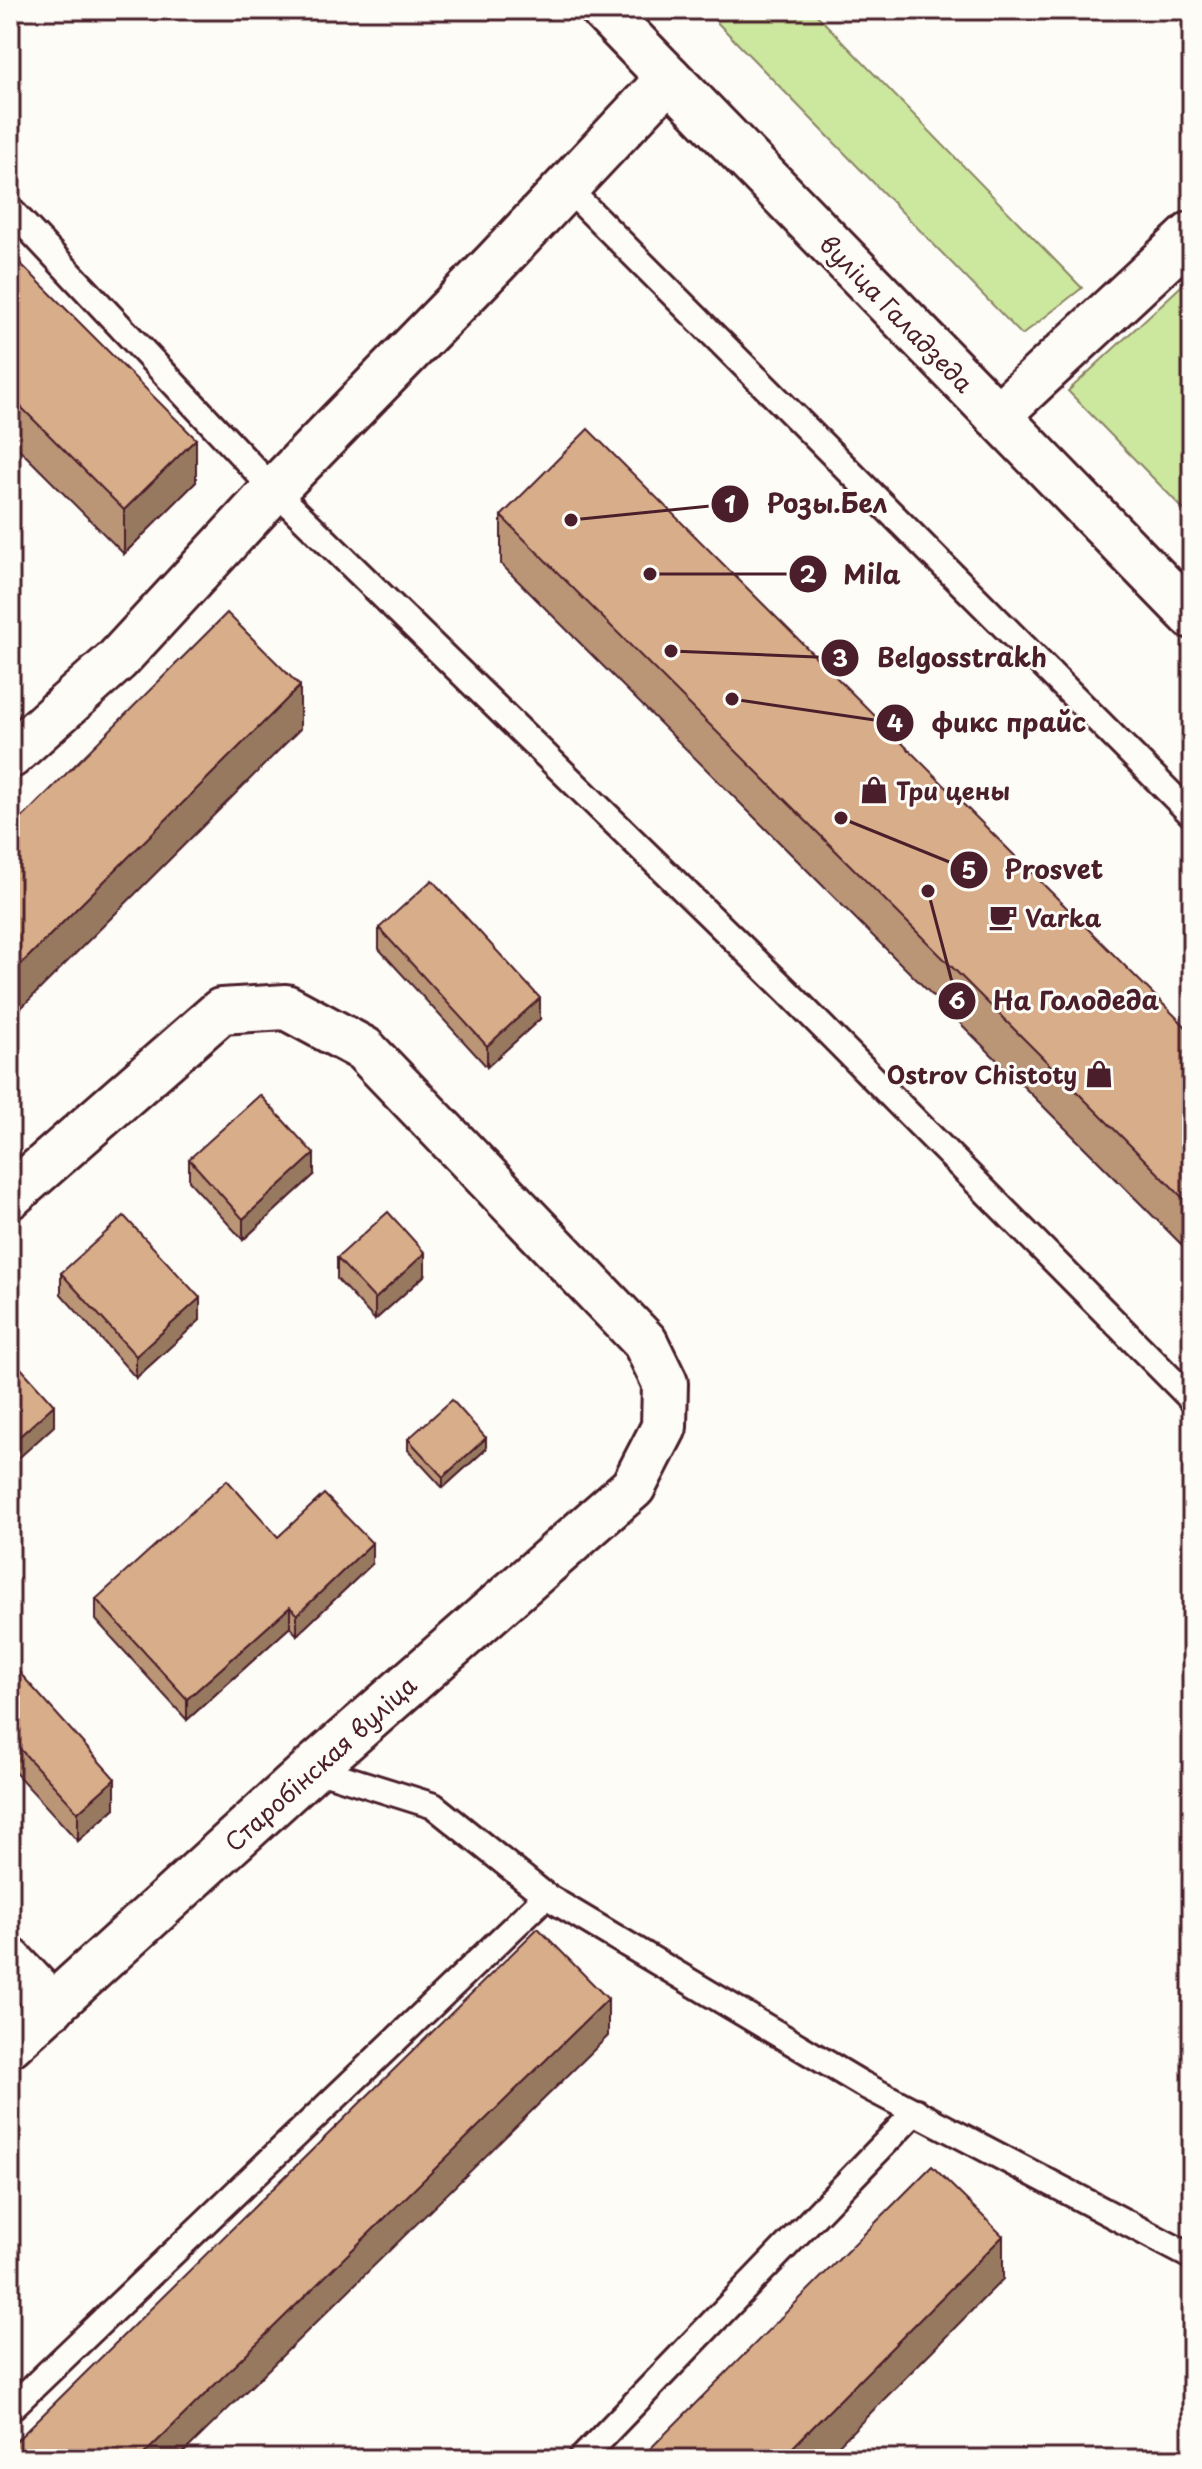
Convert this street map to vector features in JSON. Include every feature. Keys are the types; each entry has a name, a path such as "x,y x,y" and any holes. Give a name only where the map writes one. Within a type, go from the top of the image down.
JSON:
{"street":[{"name":"вуліца Галадзеда","path":"603,10 1192,616"},
{"path":"10,756 117,660 274,490 669,78"},
{"path":"997,416 1192,234"},
{"name":"Старобінская вуліца","path":"10,1196 221,1011 286,1007 364,1049 645,1342 665,1383 664,1427 633,1487 313,1768 10,2044"},
{"path":"10,1960 53,2006"}],"lane":[{"path":"566,187 1192,815"},
{"path":"10,209 274,490 787,991 1192,1400"},
{"path":"313,1768 434,1806 546,1896 862,2084 1192,2257"},
{"path":"10,2409 546,1896"},
{"path":"581,2459 916,2111"}],"green space":[{"path":"705,10 812,10 1082,288 1022,335"},
{"path":"1192,276 1192,518 1068,391"}],"building":[{"path":"10,253 196,439 124,510 10,396"},
{"path":"588,429 1192,1033 1192,1207 501,516"},
{"path":"227,613 300,686 10,975 10,830"},
{"path":"432,880 540,998 487,1046 379,928"},
{"path":"260,1095 314,1154 243,1219 189,1159"},
{"path":"388,1212 425,1253 375,1299 337,1258"},
{"path":"124,1216 200,1298 136,1356 61,1273"},
{"path":"10,1356 54,1405 10,1445"},
{"path":"452,1400 486,1438 443,1477 408,1439"},
{"path":"227,1480 278,1537 324,1494 372,1543 297,1615 290,1607 187,1699 96,1599"},
{"path":"10,1662 115,1779 78,1812 10,1738"},
{"path":"538,1928 608,1999 139,2459 10,2459 10,2447"},
{"path":"932,2166 1003,2236 781,2459 640,2459"}],"place":[{"name":"Розы.Бел","path":"571,520"},
{"name":"Mila","path":"650,574"},
{"name":"Belgosstrakh","path":"671,651"},
{"name":"фикс прайс","path":"732,699"},
{"name":"Три цены","path":"874,790"},
{"name":"Prosvet","path":"841,818"},
{"name":"На Голодеда","path":"928,891"},
{"name":"Varka","path":"1003,917"},
{"name":"Ostrov Chistoty","path":"1099,1074"}]}
